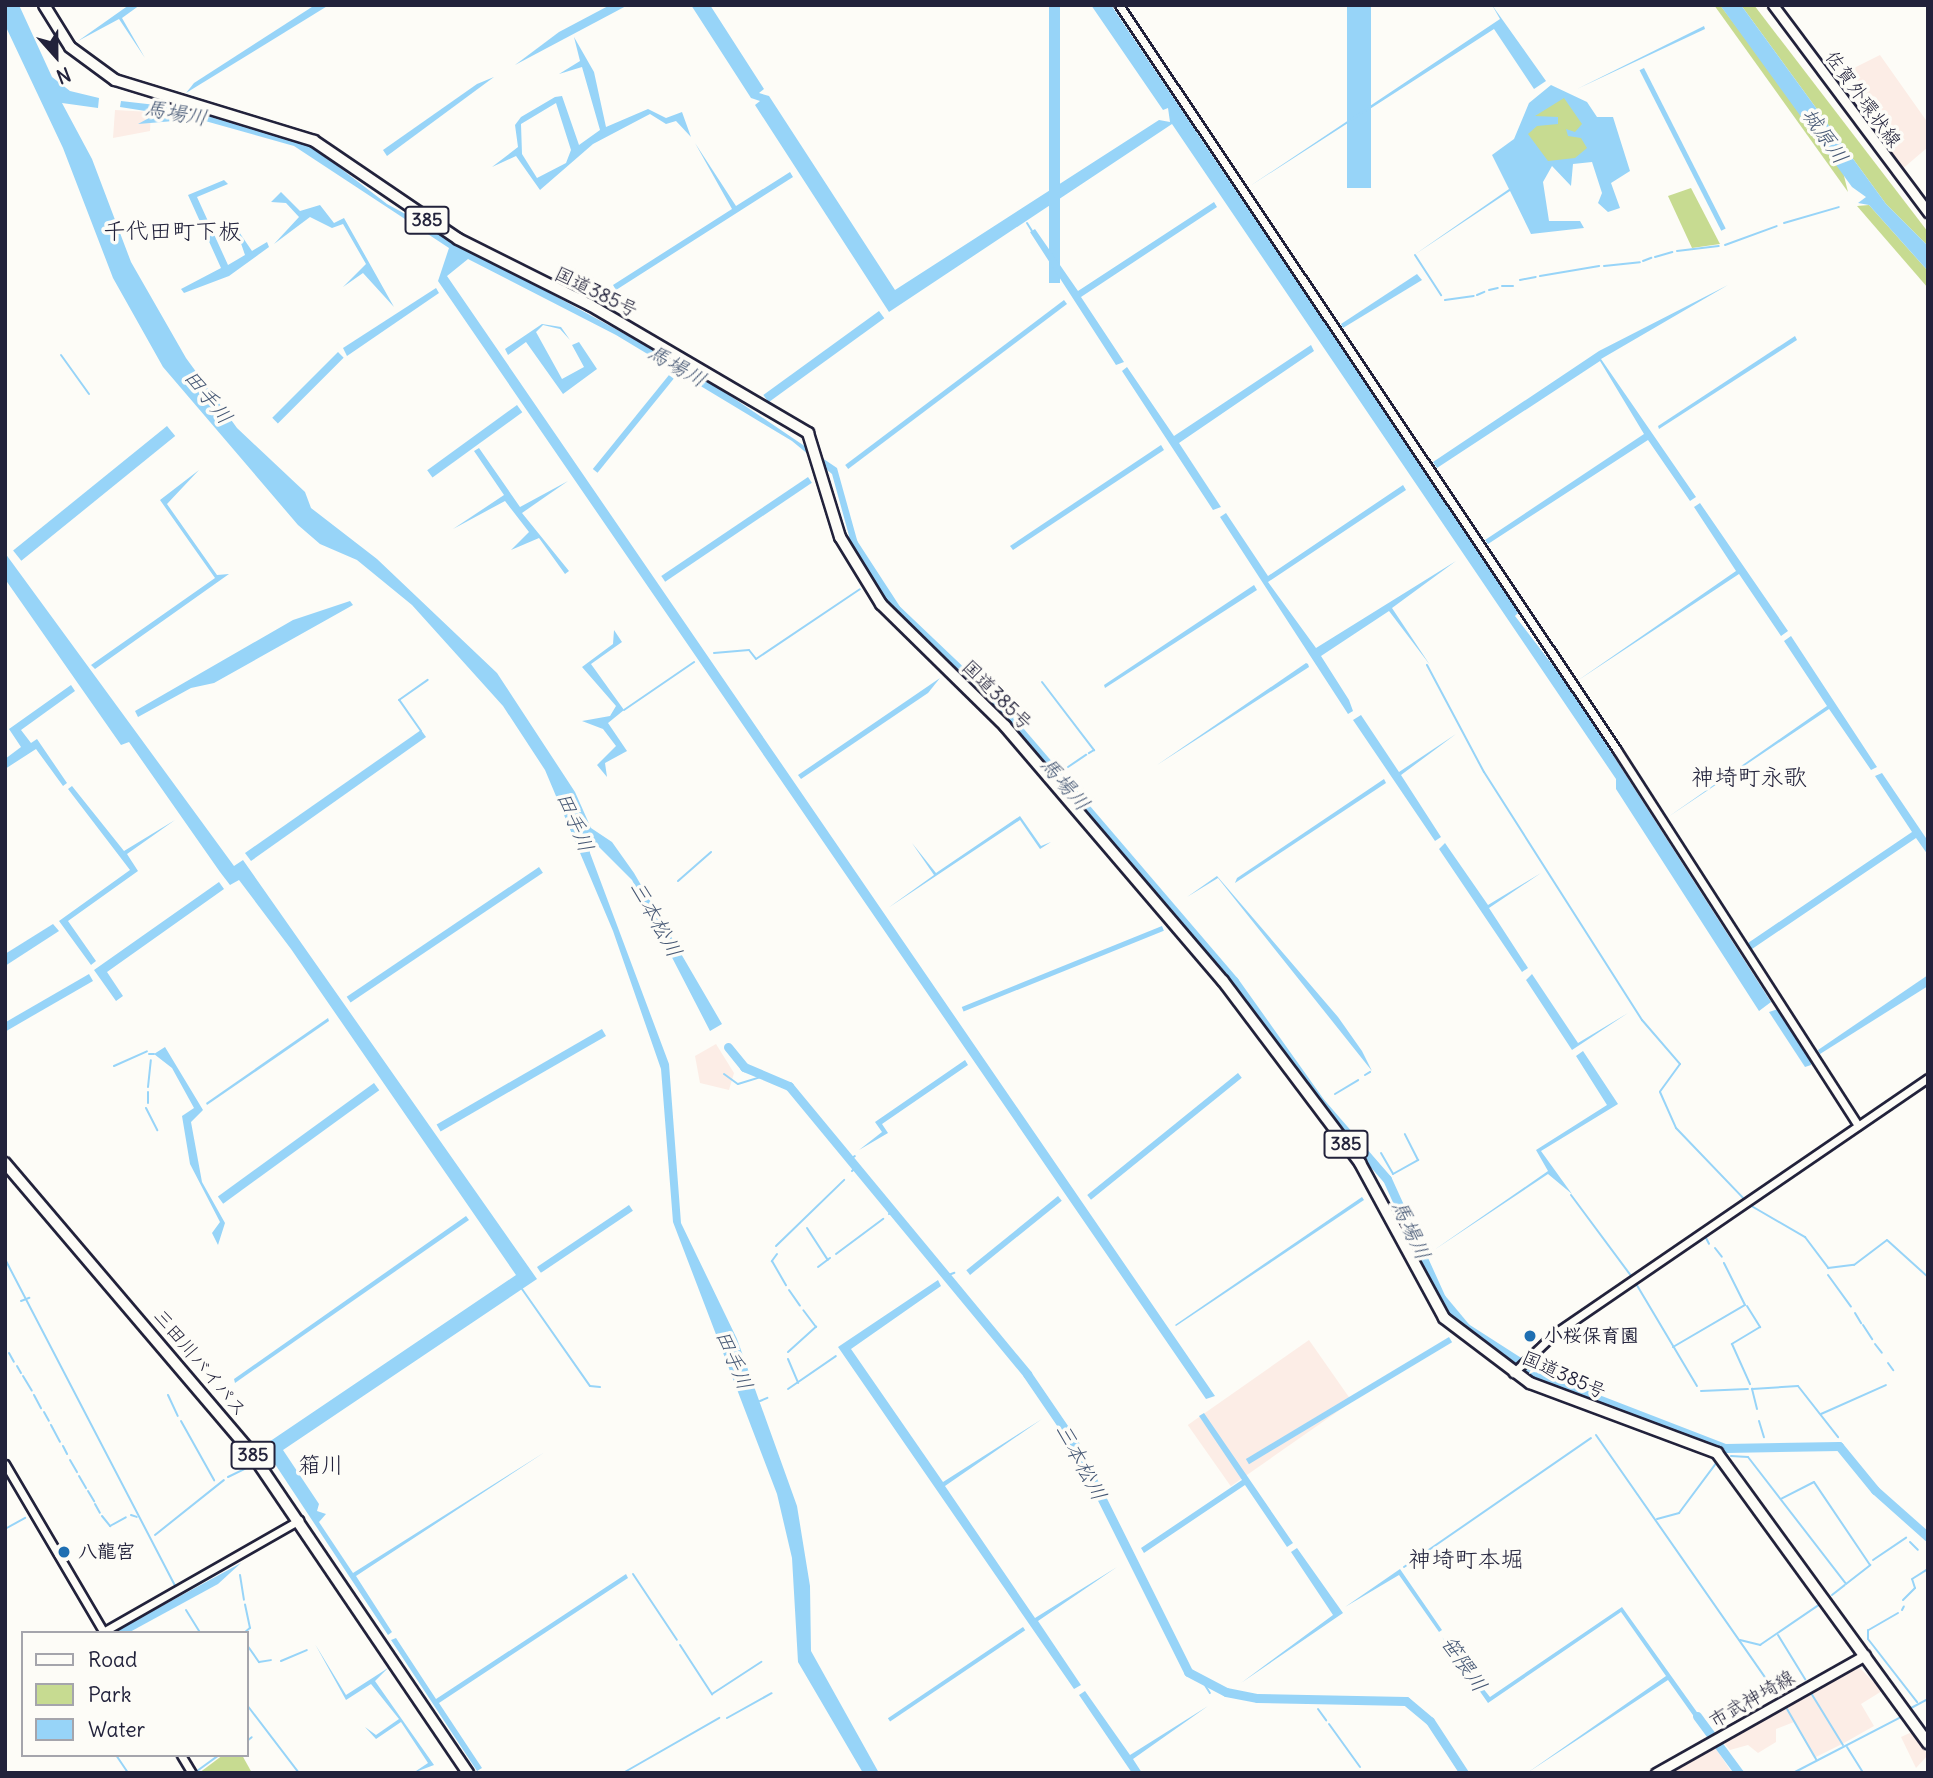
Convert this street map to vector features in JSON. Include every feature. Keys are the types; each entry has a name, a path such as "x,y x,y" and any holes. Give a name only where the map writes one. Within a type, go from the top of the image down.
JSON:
{"highway":[{"name":"国道385号","path":"44,5 70,47 98,71 323,145 458,239 795,422 816,445 840,537 881,604 1005,726 1223,981 1360,1163 1444,1318 1514,1372 1717,1453 1928,1743"},
{"name":"三田川バイパス","path":"5,1163 221,1413 300,1519 468,1773"}],"main road":[{"name":"佐賀外環状線","path":"1773,5 1928,212"},
{"name":"市武神埼線","path":"1656,1773 1866,1655"}],"street":[{"path":"1119,5 1610,738 1858,1125"},
{"path":"1514,1372 1526,1357 1744,1200 1928,1078"},
{"path":"5,1464 103,1631"},
{"path":"106,1631 300,1519"},
{"path":"182,1757 192,1773"}],"shaded area":[{"path":"1880,55 1928,123 1928,147 1900,171 1869,132 1882,122 1850,70"},
{"path":"115,110 151,112 150,131 113,138"},
{"path":"716,1044 734,1073 729,1090 700,1083 695,1056"},
{"path":"1309,1340 1352,1401 1231,1486 1188,1425"},
{"path":"1859,1667 1882,1691 1861,1704 1874,1726 1844,1743 1814,1758 1794,1722 1776,1729 1776,1742 1758,1753 1748,1745 1730,1750 1723,1742"},
{"path":"1912,1732 1928,1755 1916,1768 1901,1737"},
{"path":"1715,1747 1732,1773 1666,1773 1680,1765"}],"green space":[{"path":"1714,5 1720,5 1841,164 1848,192"},
{"path":"1741,5 1754,5 1928,232 1928,246 1886,204"},
{"path":"1553,92 1572,98 1593,123 1611,120 1625,168 1604,183 1595,156 1546,165 1534,178 1551,230 1536,231 1498,158 1518,146 1533,107"},
{"path":"1691,188 1720,244 1692,248 1668,196"},
{"path":"1869,205 1928,271 1928,288 1857,206"},
{"path":"220,1757 243,1757 252,1773 199,1773"}],"water":[{"name":"田手川","path":"5,5 19,5 52,77 70,91 99,98 98,108 62,103 92,159 131,262 186,358 237,428 305,492 311,508 377,559 497,673 575,792 591,828 612,842 634,873 722,1024 710,1031 632,880 589,837 590,853 669,1064 681,1223 737,1339 797,1506 810,1586 811,1651 879,1773 863,1773 798,1662 792,1558 777,1494 673,1222 661,1069 613,931 545,770 503,706 412,605 357,560 320,544 298,525 163,367 113,278 63,148 5,25"},
{"path":"129,5 140,5 122,18 145,58 119,19 78,41"},
{"path":"315,5 329,5 186,93 194,83"},
{"path":"610,5 628,5 515,65 559,32"},
{"path":"691,5 710,5 764,89 759,93 769,96 895,290 1159,120 1170,122 1168,108 1163,110 1091,5 1111,5 1519,612 1515,616 1568,685 1771,1002 1759,1011 1616,789 1616,779 1172,124 889,312 755,105 760,101 751,98"},
{"path":"1049,5 1060,5 1060,283 1049,283"},
{"path":"1347,5 1371,5 1371,188 1347,188"},
{"path":"1492,5 1546,81 1534,89 1494,29 1250,186 1500,19"},
{"name":"城原川","path":"1720,5 1741,5 1886,204 1928,246 1928,271 1869,205 1858,203 1866,197 1852,187"},
{"path":"1704,26 1705,29 1577,89"},
{"path":"574,37 594,72 606,127 648,109 666,118 682,112 691,137 676,121 666,124 650,114 593,144 540,190 516,156 492,167 518,147 515,125 521,117 555,97 562,96 579,145 600,130 582,67 559,74 580,61","holes":["556,103 571,150 566,163 537,178 522,154 521,124"]},
{"path":"1644,68 1726,228 1721,231 1640,70"},
{"path":"494,77 387,156 383,150 477,84"},
{"path":"1551,85 1587,102 1597,117 1613,117 1630,171 1611,183 1620,208 1608,212 1598,203 1602,193 1592,162 1573,164 1571,186 1552,166 1543,182 1549,221 1580,221 1584,228 1531,234 1510,191 1414,255 1509,189 1492,155 1514,139 1529,103","holes":["1564,98 1582,124 1575,132 1566,129 1568,136 1581,138 1587,148 1575,158 1548,161 1528,134 1537,126 1558,124 1558,117 1535,116"]},
{"path":"121,101 182,108 314,148 387,204 698,374 837,468 859,547 853,550 832,474 792,441 616,335 468,259 447,276 1215,1396 1206,1399 438,281 449,248 294,146 198,119 138,124 158,113 120,107"},
{"path":"695,143 736,206 790,172 793,177 616,290 613,285 732,209"},
{"path":"224,180 228,184 197,197 228,265 245,255 235,226 252,251 267,242 269,247 229,276 184,293 181,289 221,268 188,195"},
{"path":"281,192 300,211 320,205 334,223 344,218 394,307 363,273 343,287 366,264 343,224 332,228 310,217 274,244 299,217 286,203 271,202"},
{"path":"1214,202 1217,207 1081,297 1124,362 1116,365 1030,232 1035,229 1078,291"},
{"path":"1417,274 1422,280 1343,328 1341,324"},
{"path":"1728,285 1601,359 1696,497 1690,501 1648,440 1488,544 1485,540 1644,434 1600,361 1437,468 1433,462 1599,351"},
{"path":"436,288 439,293 347,356 343,348"},
{"path":"1064,300 1067,304 848,469 845,465"},
{"path":"879,311 884,318 769,402 763,395"},
{"path":"542,324 561,327 570,340 560,329 543,325 536,332 562,379 584,367 572,345 579,342 597,369 563,394 526,342 508,355 505,349"},
{"path":"1795,336 1797,340 1659,429 1658,426"},
{"path":"1311,345 1314,351 1179,443 1221,507 1213,510 1122,371 1127,367 1174,436"},
{"path":"338,352 344,358 278,423 272,418"},
{"path":"669,375 674,379 598,473 593,469"},
{"path":"517,405 522,412 432,478 427,470"},
{"path":"167,426 175,436 21,561 13,551"},
{"path":"1161,445 1164,450 1013,550 1010,546"},
{"path":"479,448 520,507 568,481 522,513 569,571 565,574 539,538 511,550 529,532 505,501 453,529 504,495 474,451"},
{"path":"199,470 167,504 217,575 229,574 95,669 91,665 215,578 160,500"},
{"path":"808,477 812,483 665,582 661,576"},
{"path":"1403,485 1406,490 1268,582 1316,648 1456,561 1392,608 1430,665 1389,611 1321,656 1349,700 1353,711 1348,714 1220,517 1226,513 1268,576"},
{"path":"1700,503 1788,631 1781,636 1739,574 1577,681 1736,571 1694,507"},
{"path":"5,553 234,866 243,860 537,1279 283,1450 319,1504 317,1511 326,1514 319,1522 353,1573 545,1452 356,1576 392,1632 388,1635 263,1446 516,1275 291,949 239,880 230,885 129,742 121,745 5,579"},
{"path":"1254,585 1257,590 1105,688 1104,685"},
{"path":"350,601 353,605 214,683 191,688 138,717 135,711 293,620"},
{"path":"614,630 622,642 591,664 624,710 608,723 627,751 605,763 607,777 597,765 616,746 603,729 582,721 610,716 616,706 582,667 613,644"},
{"path":"1791,636 1877,767 1871,770 1829,709 1668,817 1827,706 1784,641"},
{"path":"1306,663 1309,667 1157,765"},
{"path":"940,678 928,693 801,779 798,775"},
{"path":"71,685 75,691 21,730 31,743 37,739 67,783 63,786 36,749 5,769 5,759 21,747 9,729"},
{"path":"1361,715 1399,772 1456,734 1401,775 1441,837 1435,841 1353,720"},
{"path":"421,730 426,737 251,861 245,853"},
{"path":"1882,773 1928,841 1928,855 1916,838 1752,949 1748,943 1912,832 1875,776"},
{"path":"1384,779 1386,783 1235,883 1237,878"},
{"path":"72,786 124,851 175,820 127,854 138,871 68,921 96,961 91,965 59,921 130,870 68,789"},
{"path":"1020,816 1041,846 1051,842 1040,849 1020,820 888,908 934,875 912,843 936,873"},
{"path":"1445,843 1488,905 1541,873 1489,908 1528,968 1522,972 1439,849"},
{"path":"539,867 543,873 351,1003 347,997"},
{"path":"1217,876 1338,1017 1362,1051 1372,1071 1218,878 1187,897"},
{"path":"219,882 224,889 107,972 123,996 116,1001 94,970"},
{"path":"53,924 59,931 5,966 5,954"},
{"path":"1162,926 1164,931 964,1012 962,1007"},
{"path":"89,974 93,981 5,1032 5,1022"},
{"path":"1532,974 1578,1043 1628,1013 1572,1050 1526,980"},
{"path":"1928,975 1928,986 1820,1054 1818,1050"},
{"path":"1778,1009 1811,1059 1811,1065 1805,1067 1769,1012"},
{"path":"328,1018 329,1021 207,1105 206,1103"},
{"path":"602,1029 606,1036 441,1131 437,1124"},
{"path":"165,1047 203,1110 191,1122 202,1182 225,1223 218,1245 212,1233 220,1222 190,1164 182,1116 194,1108 172,1068 154,1054"},
{"path":"1583,1051 1618,1104 1541,1151 1572,1194 1548,1174 1434,1250 1548,1171 1536,1150 1607,1105 1576,1056"},
{"path":"965,1060 968,1065 882,1124 888,1133 859,1150 882,1132 875,1122"},
{"path":"1238,1073 1242,1078 1091,1200 1087,1195"},
{"path":"374,1083 379,1090 223,1204 218,1196"},
{"path":"1058,1196 1062,1201 970,1275 966,1270"},
{"path":"1362,1197 1364,1200 1175,1325"},
{"path":"629,1205 633,1211 541,1273 537,1267"},
{"path":"466,1216 469,1220 235,1383 234,1379"},
{"path":"938,1280 941,1286 851,1349 943,1482 1042,1419 945,1486 1035,1618 1117,1567 1038,1621 1081,1685 1074,1689 838,1347"},
{"path":"1449,1337 1452,1342 1249,1464 1246,1459"},
{"path":"1204,1413 1293,1543 1287,1547 1245,1485 1144,1553 1141,1548 1242,1480 1199,1416"},
{"path":"1297,1548 1343,1613 1241,1683 1333,1615 1291,1552"},
{"path":"241,1563 218,1584 132,1631 116,1631"},
{"path":"1400,1569 1442,1630 1439,1632 1399,1575 1345,1607"},
{"path":"626,1574 628,1578 439,1703 482,1768 477,1771 391,1640 396,1638 436,1699"},
{"path":"1622,1607 1704,1722 1700,1725 1668,1680 1527,1773 1666,1676 1621,1612 1488,1703 1442,1637 1490,1697"},
{"path":"1023,1627 1025,1630 890,1721 888,1718"},
{"path":"315,1644 346,1695 388,1668 375,1681 434,1765 413,1773 428,1763 401,1722 376,1739 365,1727 376,1735 399,1719 371,1684 346,1700"},
{"path":"1085,1691 1130,1755 1208,1706 1133,1759 1142,1773 1132,1773 1079,1695"}],"waterway":[{"path":"1784,223 1839,207"},
{"path":"1027,223 1032,231"},
{"path":"1725,245 1777,226"},
{"path":"1677,251 1719,246"},
{"path":"1655,257 1672,252"},
{"path":"1415,255 1441,295"},
{"path":"1643,261 1651,258"},
{"path":"1604,266 1640,262"},
{"path":"1540,276 1599,266"},
{"path":"1520,280 1536,277"},
{"path":"1502,286 1513,286"},
{"path":"1489,290 1498,288"},
{"path":"1477,295 1484,292"},
{"path":"1445,300 1474,296"},
{"path":"61,355 89,394"},
{"name":"馬場川","path":"851,540 896,609 1000,708 1234,981 1320,1102 1387,1179 1441,1298 1465,1327 1546,1379 1725,1448 1839,1446 1875,1490 1928,1537"},
{"path":"714,653 749,650 756,659 860,589"},
{"path":"624,710 694,662"},
{"path":"1427,665 1484,772 1642,1020 1680,1064 1660,1092 1676,1128 1745,1200"},
{"path":"421,731 399,700 428,680"},
{"path":"1042,682 1094,750 1089,753"},
{"path":"1068,767 1086,755"},
{"path":"678,881 711,852"},
{"name":"三本松川","path":"728,1047 744,1067 789,1086 1027,1374 1074,1443 1188,1672 1226,1692 1257,1698 1406,1701 1430,1721 1464,1773"},
{"path":"114,1066 147,1051"},
{"path":"149,1054 154,1054"},
{"path":"148,1087 151,1060"},
{"path":"1365,1075 1370,1072"},
{"path":"724,1074 738,1084 768,1075"},
{"path":"1335,1094 1358,1080"},
{"path":"148,1092 148,1103"},
{"path":"146,1108 157,1130"},
{"path":"1381,1153 1393,1174 1418,1160 1405,1134"},
{"name":"三本松川","path":"849,1160 855,1156"},
{"name":"三本松川","path":"852,1171 855,1168"},
{"path":"776,1246 844,1180"},
{"path":"1571,1195 1632,1277"},
{"path":"1748,1204 1805,1237 1828,1268 1854,1265 1887,1240 1928,1277"},
{"path":"836,1254 883,1219"},
{"path":"807,1228 828,1260"},
{"path":"1704,1234 1709,1244"},
{"path":"1715,1248 1722,1257"},
{"path":"777,1254 772,1261 786,1285"},
{"path":"818,1267 830,1258"},
{"path":"5,1259 175,1585"},
{"path":"1673,1347 1745,1305 1724,1263"},
{"path":"946,1276 954,1273"},
{"path":"1828,1275 1851,1307"},
{"path":"1635,1282 1697,1386"},
{"path":"522,1289 590,1386 600,1387"},
{"path":"789,1290 800,1306"},
{"path":"21,1301 29,1298"},
{"path":"1747,1306 1760,1327 1732,1344 1750,1384"},
{"path":"788,1352 816,1327 803,1310"},
{"path":"1855,1313 1861,1323"},
{"path":"1863,1325 1872,1339"},
{"path":"1875,1344 1882,1353"},
{"path":"9,1353 14,1362"},
{"path":"788,1389 836,1356"},
{"path":"788,1359 798,1383"},
{"path":"1888,1363 1893,1370"},
{"path":"17,1366 21,1373"},
{"path":"23,1376 32,1391"},
{"path":"1821,1414 1886,1385"},
{"path":"1757,1409 1752,1389 1798,1386 1838,1437"},
{"path":"1701,1391 1748,1389"},
{"path":"34,1395 41,1408"},
{"path":"168,1395 178,1416"},
{"path":"760,1401 767,1398"},
{"path":"44,1412 49,1421"},
{"path":"181,1421 214,1480"},
{"path":"1759,1421 1764,1437"},
{"path":"51,1425 60,1442"},
{"path":"1596,1435 1778,1696"},
{"path":"1404,1567 1591,1438"},
{"path":"63,1446 67,1454"},
{"path":"1731,1456 1748,1457 1846,1584 1870,1565 1814,1482 1782,1498"},
{"path":"70,1460 77,1472"},
{"path":"1657,1519 1679,1513 1717,1462"},
{"path":"228,1477 251,1466"},
{"path":"79,1476 86,1488"},
{"path":"155,1535 224,1480"},
{"path":"88,1491 94,1501"},
{"path":"95,1504 100,1513"},
{"path":"131,1515 137,1517"},
{"path":"102,1516 110,1526 126,1517"},
{"path":"5,1529 25,1518"},
{"path":"1873,1560 1906,1538"},
{"path":"1910,1542 1918,1550"},
{"path":"1903,1600 1915,1588 1912,1579 1928,1569"},
{"path":"633,1574 677,1640"},
{"path":"240,1575 244,1600"},
{"path":"1832,1595 1845,1585"},
{"path":"1740,1640 1760,1645 1820,1604"},
{"path":"245,1605 250,1628 246,1631"},
{"path":"1902,1610 1904,1606"},
{"path":"186,1610 199,1631"},
{"path":"1898,1613 1868,1630 1868,1639 1917,1702"},
{"path":"1778,1635 1805,1679"},
{"path":"680,1645 712,1694 761,1662"},
{"path":"248,1646 259,1662 271,1660"},
{"path":"281,1661 307,1650"},
{"path":"1203,1682 1210,1693"},
{"path":"727,1718 772,1693"},
{"path":"1811,1693 1843,1745"},
{"path":"1911,1708 1928,1699"},
{"path":"248,1706 299,1773"},
{"path":"1318,1709 1326,1720"},
{"path":"1787,1709 1816,1759"},
{"name":"笹隈川","path":"1697,1716 1739,1773"},
{"path":"1793,1773 1901,1717"},
{"path":"623,1773 719,1718"},
{"path":"1329,1724 1360,1767"},
{"path":"248,1740 252,1737"},
{"path":"1847,1747 1863,1773"},
{"path":"117,1757 128,1773"},
{"path":"197,1771 216,1757"},
{"name":"笹隈川","path":"1737,1770 1747,1773"}],"place":[{"name":"小桜保育園","path":"1530,1336"},
{"name":"八龍宮","path":"64,1552"}],"district":[{"name":"千代田町下板","path":"172,231"},
{"name":"神埼町永歌","path":"1749,777"},
{"name":"箱川","path":"321,1465"},
{"name":"神埼町本堀","path":"1466,1559"}]}
